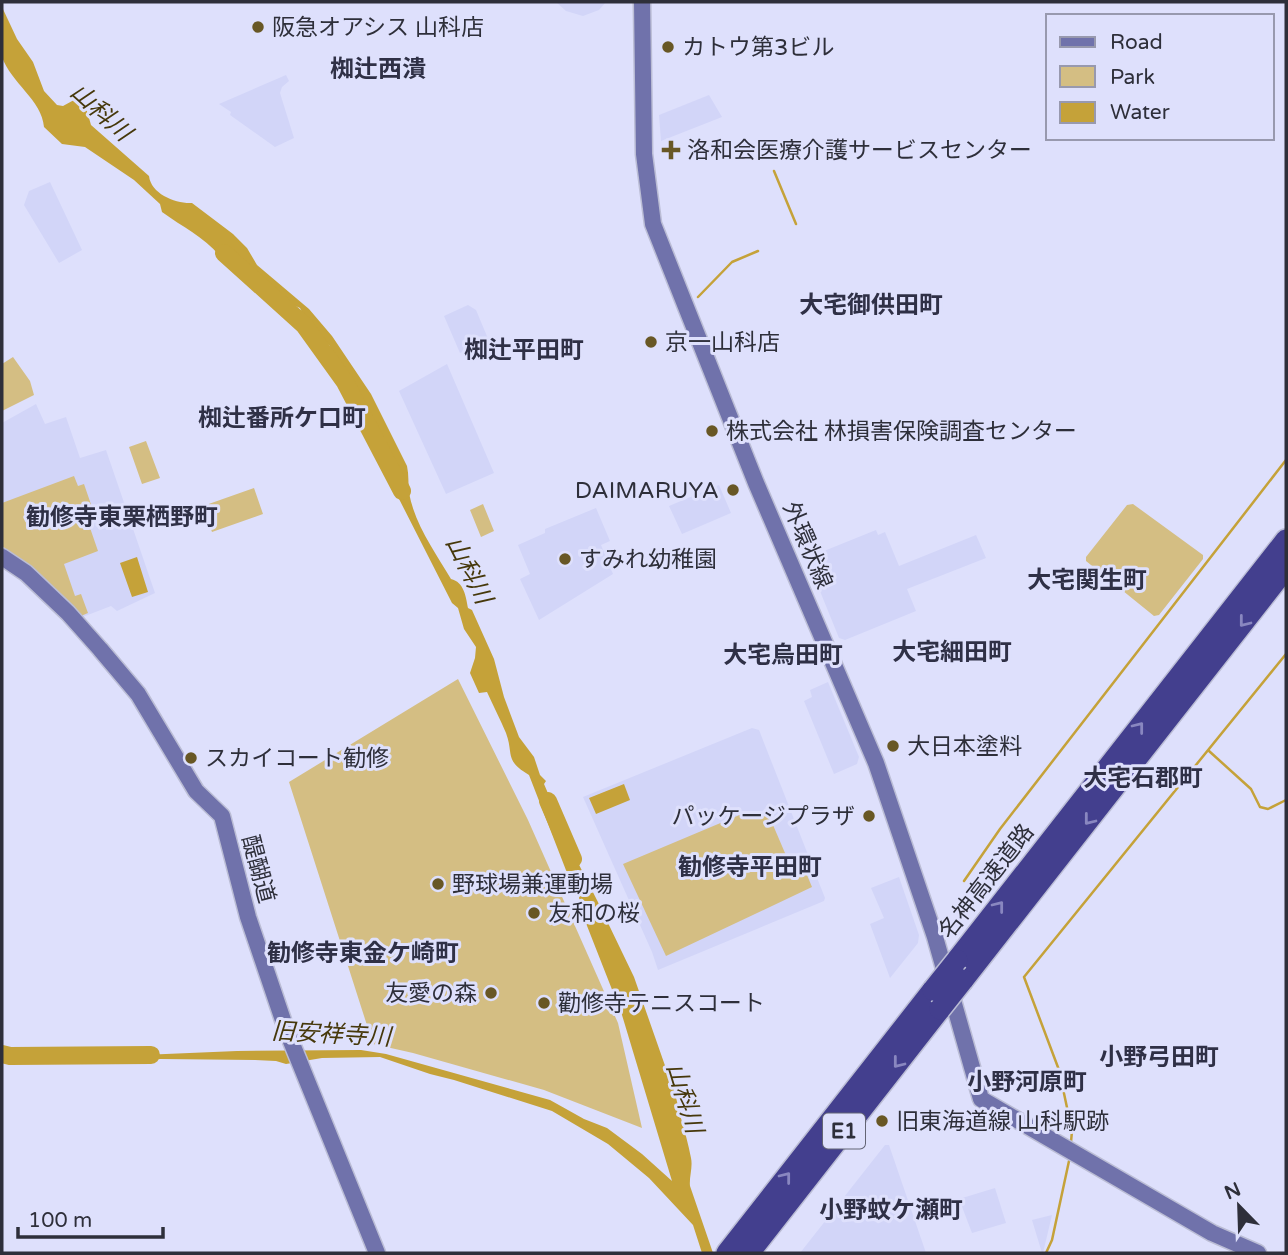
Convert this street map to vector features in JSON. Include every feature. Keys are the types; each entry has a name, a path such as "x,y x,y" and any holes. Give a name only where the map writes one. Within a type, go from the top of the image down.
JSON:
{"highway":[{"name":"名神高速道路","path":"749,1253 1286,540"},
{"name":"名神高速道路","path":"960,970 1286,568"},
{"name":"名神高速道路","path":"727,1253 937,1000"}],"main road":[{"name":"外環状線","path":"642,2 644,154 653,224 757,483 876,763 935,937 981,1099 1212,1233 1258,1253"},
{"name":"醍醐道","path":"2,557 26,573 68,613 100,649 138,694 196,791 222,816 248,917 291,1042 376,1253"}],"shaded area":[{"path":"556,2 606,2 599,10 583,16 566,11"},
{"path":"286,75 289,81 280,93 294,138 275,147 219,104"},
{"path":"709,95 722,117 661,141 659,115"},
{"path":"50,182 82,250 59,263 24,205 29,191"},
{"path":"468,305 476,310 489,341 460,353 444,316"},
{"path":"447,364 494,473 446,494 399,391"},
{"path":"36,404 45,424 66,417 80,458 106,450 155,593 117,611 111,606 80,618 2,553 2,423"},
{"path":"719,485 731,513 682,534 669,506"},
{"name":"すみれ幼稚園","path":"596,508 610,541 601,545 613,574 539,620 520,579 530,574 518,545 545,533 545,529"},
{"path":"876,530 878,535 885,532 899,566 976,535 986,558 907,589 916,611 845,640 839,638 809,564 826,557 824,551"},
{"path":"828,682 859,757 857,764 834,774 804,701 812,697 810,690"},
{"path":"752,728 759,730 824,901 658,970 583,797"},
{"path":"899,877 919,935 918,943 890,978 870,924 884,918 871,888"},
{"path":"885,1145 889,1145 926,1253 800,1253"},
{"path":"995,1188 1006,1223 972,1233 959,1199"},
{"path":"1052,1215 1043,1253 1042,1253 1032,1220"}],"green space":[{"path":"13,357 30,381 34,395 2,411 2,364"},
{"path":"146,441 160,478 142,484 129,447"},
{"path":"74,476 78,486 84,484 96,519 88,522 98,551 64,564 75,596 81,594 88,613 81,616 23,561 2,546 2,503"},
{"path":"254,488 263,514 212,532 203,506"},
{"path":"483,504 494,531 481,537 470,510"},
{"path":"1133,504 1203,555 1203,559 1159,615 1154,616 1086,561 1086,557 1127,505"},
{"path":"458,679 528,820 618,1023 642,1128 544,1090 373,1044 289,782"},
{"path":"749,811 752,818 767,811 788,860 799,856 812,887 666,956 623,864"}],"water":[{"path":"2,7 17,39 33,62 44,91 57,105 63,106 74,100 87,111 91,125 149,176 159,193 172,200 192,203 233,234 247,248 257,265 309,309 332,336 371,394 407,466 409,493 421,527 451,579 459,583 464,590 468,608 472,610 494,659 519,737 534,757 540,775 546,781 544,784 556,812 558,829 568,843 603,912 607,913 608,923 634,977 669,1077 673,1076 691,1158 690,1186 713,1253 702,1253 693,1225 649,1178 608,1144 552,1111 380,1057 322,1058 286,1064 255,1060 161,1059 63,1063 2,1059 2,1052 23,1058 47,1059 237,1051 361,1050 386,1054 550,1100 607,1128 672,1181 622,1015 580,908 579,896 576,896 529,775 513,761 506,733 487,692 479,693 470,673 476,647 464,629 458,608 452,603 396,493 385,446 366,411 353,404 351,380 331,367 330,346 306,322 300,308 266,285 259,275 248,269 226,265 205,241 162,212 160,204 134,180 85,147 62,144 44,127 38,108 12,75 2,57"},
{"path":"137,557 148,592 132,597 120,563"},
{"path":"624,784 630,800 596,814 589,798"}],"waterway":[{"path":"774,171 796,224"},
{"path":"698,297 732,262 758,251"},
{"name":"山科川","path":"224,253 304,325 345,382 402,491"},
{"path":"964,881 1000,829 1286,460"},
{"path":"1071,1142 1072,1131 1059,1070 1024,977 1286,654"},
{"path":"1209,751 1251,789 1260,807 1268,809 1286,800"},
{"name":"山科川","path":"548,801 573,859"},
{"name":"旧安祥寺川","path":"2,1054 151,1055"},
{"path":"1046,1253 1052,1240 1069,1161"}],"place":[{"name":"阪急オアシス 山科店","path":"258,27"},
{"name":"カトウ第3ビル","path":"668,47"},
{"name":"洛和会医療介護サービスセンター","path":"671,150"},
{"name":"京一山科店","path":"651,342"},
{"name":"株式会社 林損害保険調査センター","path":"712,431"},
{"name":"DAIMARUYA","path":"733,490"},
{"name":"すみれ幼稚園","path":"565,559"},
{"name":"大日本塗料","path":"893,746"},
{"name":"スカイコート勧修","path":"191,758"},
{"name":"パッケージプラザ","path":"869,816"},
{"name":"野球場兼運動場","path":"438,884"},
{"name":"友和の桜","path":"534,913"},
{"name":"友愛の森","path":"491,993"},
{"name":"勸修寺テニスコート","path":"544,1003"},
{"name":"旧東海道線 山科駅跡","path":"882,1121"}],"district":[{"name":"椥辻西潰","path":"378,69"},
{"name":"大宅御供田町","path":"871,305"},
{"name":"椥辻平田町","path":"524,350"},
{"name":"椥辻番所ケ口町","path":"282,418"},
{"name":"勧修寺東栗栖野町","path":"122,517"},
{"name":"大宅関生町","path":"1087,580"},
{"name":"大宅細田町","path":"952,652"},
{"name":"大宅烏田町","path":"783,655"},
{"name":"大宅石郡町","path":"1143,778"},
{"name":"勧修寺平田町","path":"750,867"},
{"name":"勧修寺東金ケ崎町","path":"363,953"},
{"name":"小野弓田町","path":"1159,1057"},
{"name":"小野河原町","path":"1027,1082"},
{"name":"小野蚊ケ瀬町","path":"891,1210"}]}
